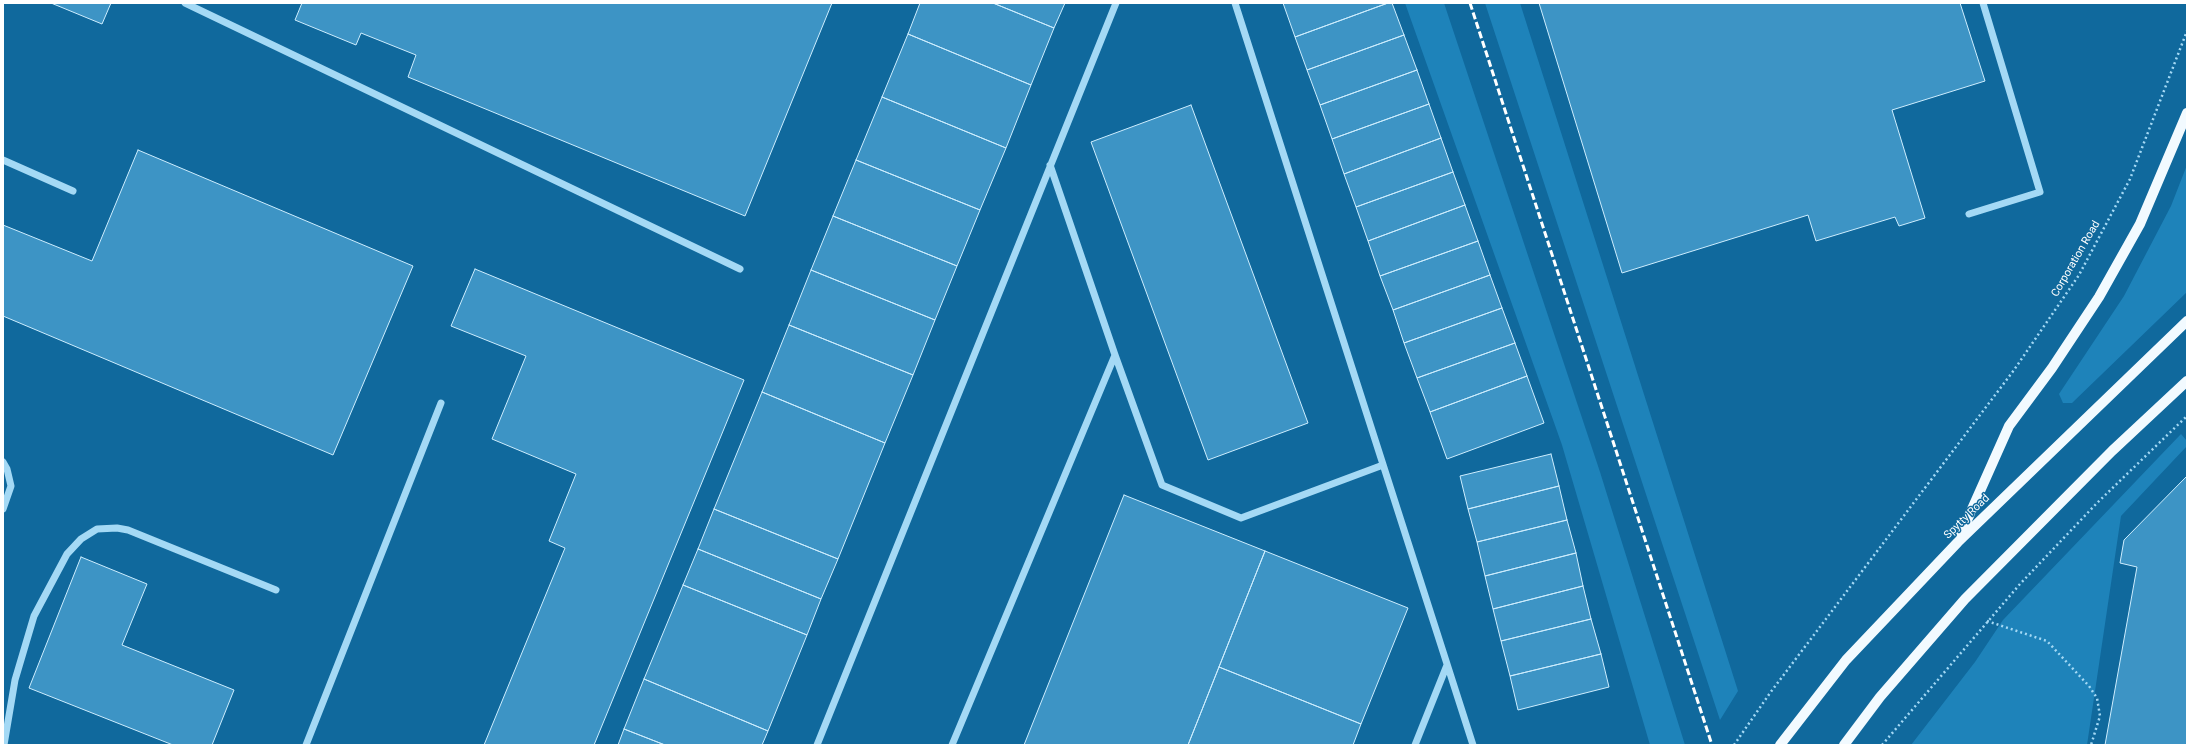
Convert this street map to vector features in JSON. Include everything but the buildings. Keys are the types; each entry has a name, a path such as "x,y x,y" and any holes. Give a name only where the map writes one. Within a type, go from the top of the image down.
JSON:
{"main road":[{"path":"1958,542 2009,426 2052,368 2099,297 2140,224 2187,113"},
{"name":"Spytty Road","path":"1780,745 1846,660 1958,542 2187,321"},
{"path":"1844,745 1880,697 1965,599 2112,451 2187,382"}],"lane":[{"path":"184,3 740,269"},
{"path":"817,745 1116,3"},
{"path":"1235,3 1473,745"},
{"path":"1969,214 2040,192 1982,3"},
{"path":"3,160 73,191"},
{"path":"1050,165 1114,355 1162,485 1241,518 1383,465"},
{"path":"952,745 1114,355"},
{"path":"306,745 441,403"},
{"path":"3,462 7,469 12,486 3,509"},
{"path":"4,745 15,680 34,616 67,554 81,539 97,529 117,528 128,530 276,590"},
{"path":"1415,745 1447,665"}],"path":[{"name":"Corporation Road","path":"1734,745 1770,693 2014,370 2079,275 2130,179 2187,31"},
{"path":"1882,745 1987,622 2097,503 2187,416"},
{"path":"1987,622 2047,641 2089,686 2097,698 2100,716 2091,745"}],"shaded area":[{"path":"1405,3 1444,3 1600,472 1685,745 1650,745 1562,445"},
{"path":"1485,3 1520,3 1738,691 1720,720"},
{"path":"2187,165 2187,292 2072,403 2063,403 2059,394 2124,296 2171,206"},
{"path":"2181,434 2187,441 2187,446 2121,516 2087,745 1911,745 1975,662 2003,620"}],"railway":[{"path":"1470,3 1712,745"}]}
